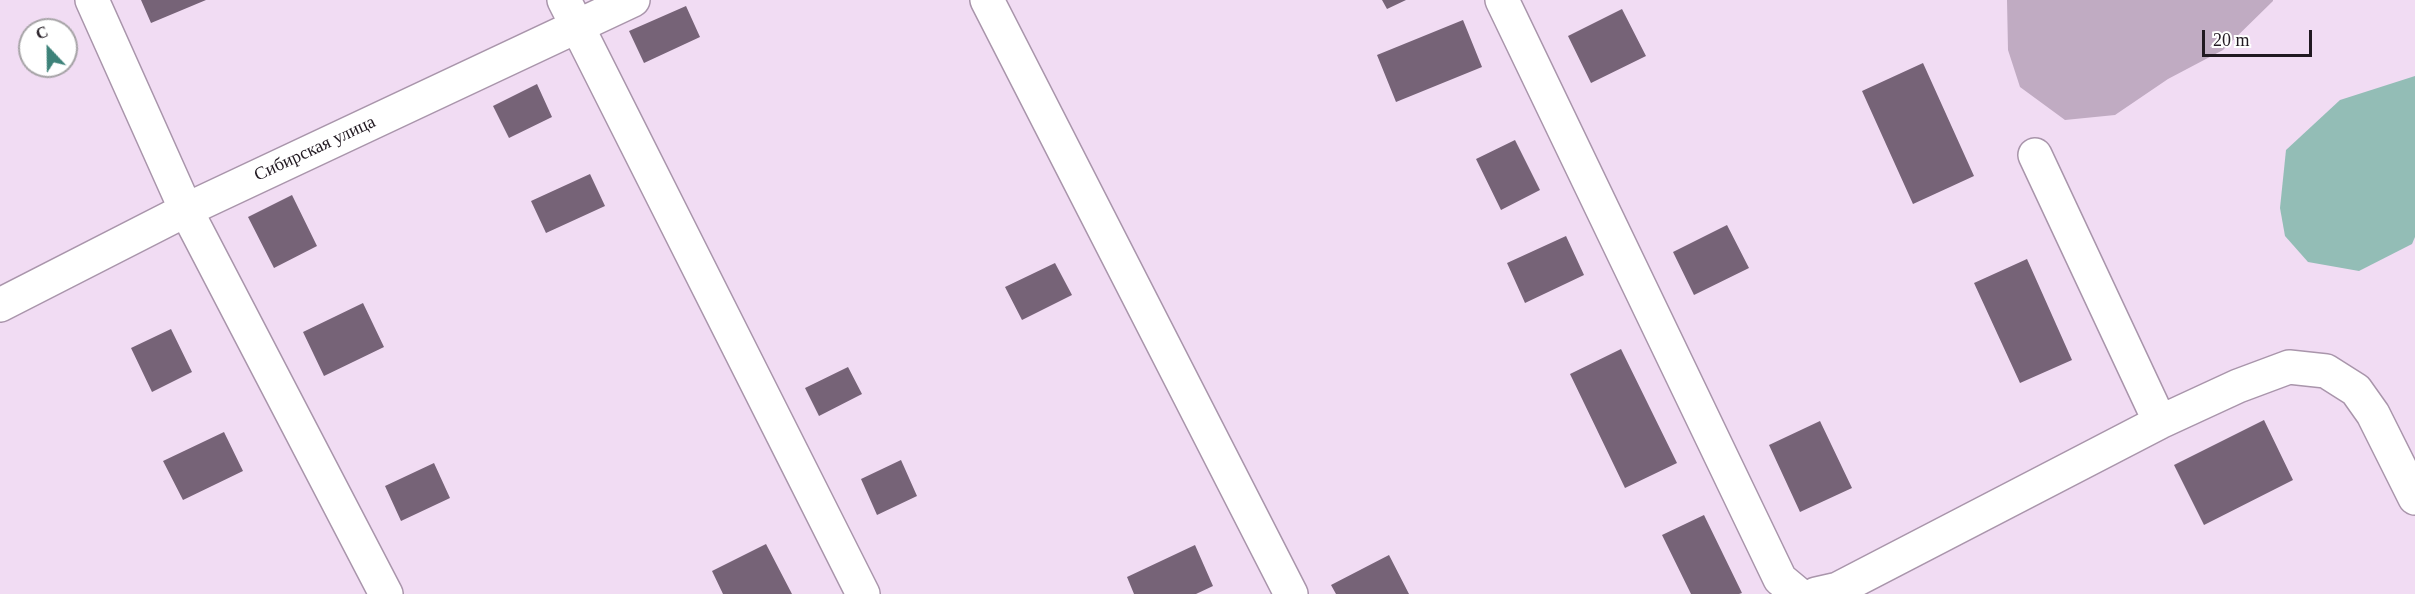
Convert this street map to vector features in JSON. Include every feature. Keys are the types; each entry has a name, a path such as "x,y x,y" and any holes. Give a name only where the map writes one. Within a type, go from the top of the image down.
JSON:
{"street":[{"path":"92,0 186,210 386,594"},
{"name":"Сибирская улица","path":"0,305 570,13 633,0"},
{"path":"987,0 1291,594"},
{"path":"1502,0 1780,579 1798,594"},
{"path":"570,13 863,594"},
{"path":"2035,155 2160,422"},
{"path":"1816,594 1838,589 2160,422 2238,386 2289,367 2326,371 2356,390 2373,414 2415,498"}],"shaded area":[{"path":"2007,0 2273,1 2223,50 2168,79 2115,115 2065,120 2020,87 2008,50"},
{"path":"2415,76 2415,237 2412,244 2359,271 2308,262 2285,236 2280,208 2286,150 2340,100"}],"building":[{"path":"141,0 206,0 151,23"},
{"path":"1382,0 1406,0 1387,9"},
{"path":"686,6 700,37 644,63 629,31"},
{"path":"1622,9 1646,56 1591,83 1568,36"},
{"path":"1463,20 1482,67 1396,102 1377,55"},
{"path":"1923,63 1974,176 1913,204 1862,91"},
{"path":"537,84 552,117 509,138 493,106"},
{"path":"1515,140 1540,190 1501,210 1476,159"},
{"path":"590,174 605,206 546,233 531,201"},
{"path":"292,195 317,246 274,268 248,217"},
{"path":"1727,225 1749,268 1694,295 1673,252"},
{"path":"1566,236 1584,275 1525,303 1507,263"},
{"path":"2027,259 2072,360 2020,383 1974,283"},
{"path":"1055,263 1072,295 1022,320 1005,287"},
{"path":"363,303 384,347 324,376 303,332"},
{"path":"171,329 192,372 152,392 131,348"},
{"path":"1621,349 1677,463 1625,488 1570,374"},
{"path":"848,367 862,394 819,416 805,388"},
{"path":"2264,420 2293,480 2204,525 2174,465"},
{"path":"1820,421 1852,488 1800,512 1769,445"},
{"path":"224,432 243,471 183,500 163,461"},
{"path":"901,460 917,496 877,515 861,479"},
{"path":"434,463 450,498 401,521 385,486"},
{"path":"1704,515 1742,593 1691,594 1662,535"},
{"path":"766,544 792,594 723,594 712,571"},
{"path":"1195,545 1213,586 1196,594 1134,594 1127,577"},
{"path":"1389,555 1409,594 1336,594 1331,585"}]}
